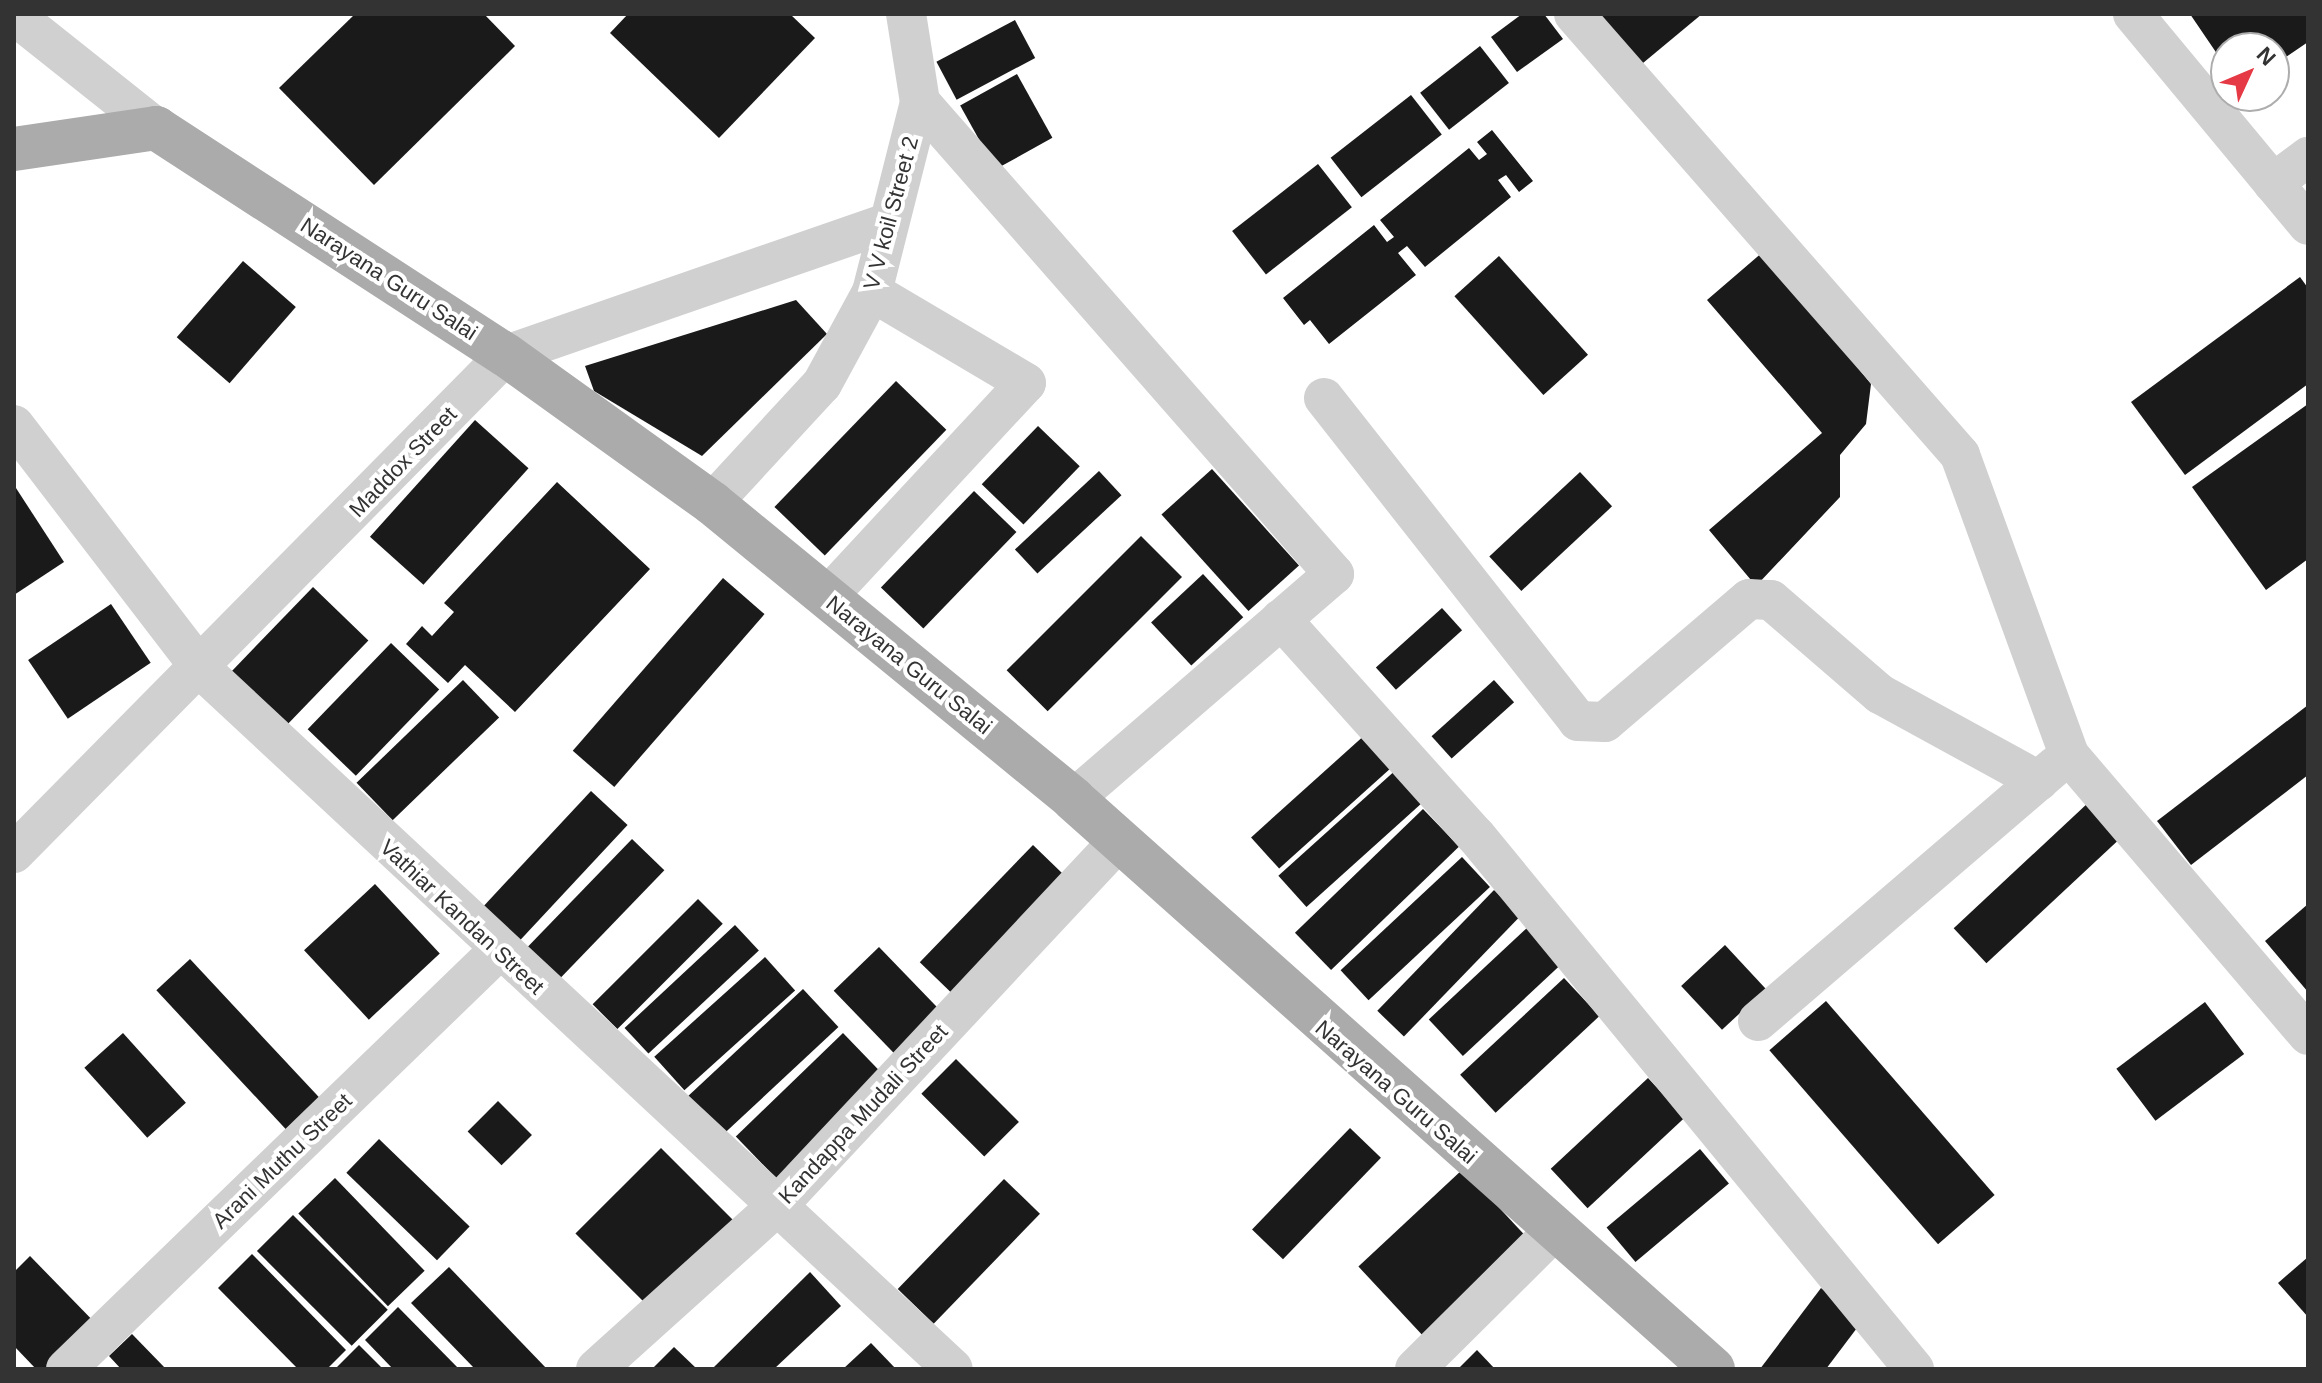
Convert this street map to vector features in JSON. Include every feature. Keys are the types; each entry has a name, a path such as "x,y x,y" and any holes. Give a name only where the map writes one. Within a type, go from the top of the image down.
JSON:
{"main road":[{"path":"14,149 156,128"},
{"name":"Narayana Guru Salai","path":"156,128 506,355 712,503 1073,799 1116,844 1713,1369"}],"street":[{"name":"V V koil Street 2","path":"712,503 822,384 872,292 920,102 906,14"},
{"path":"1574,14 1960,455 2069,755 2308,1035"},
{"path":"2133,14 2308,225"},
{"path":"14,15 156,128"},
{"path":"920,102 1334,574 1073,799"},
{"path":"2273,183 2308,157"},
{"name":"Maddox Street","path":"14,853 201,669 506,355 887,223"},
{"path":"827,597 1026,383 872,292"},
{"path":"1324,398 1578,721 1605,722 1749,599 1771,600 1880,694 2039,781"},
{"name":"Vathiar Kandan Street","path":"14,425 201,669 497,952 953,1369"},
{"path":"1281,619 1476,836 1914,1369"},
{"path":"1758,1021 2069,755"},
{"name":"Kandappa Mudali Street","path":"596,1369 777,1206 1116,844"},
{"name":"Arani Muthu Street","path":"66,1369 497,952"},
{"path":"1415,1369 1554,1231"}],"building":[{"path":"355,14 484,14 515,46 374,185 279,88"},
{"path":"628,14 790,14 815,38 719,138 610,33"},
{"path":"1522,14 1544,14 1563,39 1517,72 1491,37"},
{"path":"1592,14 1702,14 1637,68"},
{"path":"2190,14 2308,14 2308,42 2290,54 2290,32 2210,32 2210,43"},
{"path":"1015,20 1035,58 957,100 936,62"},
{"path":"1480,46 1509,83 1449,130 1420,93"},
{"path":"1017,74 1052,138 996,169 960,106"},
{"path":"1411,95 1442,134 1361,197 1331,158"},
{"path":"1492,130 1533,181 1519,192 1506,175 1498,180 1511,197 1425,267 1407,246 1398,253 1416,275 1329,344 1310,320 1304,325 1283,298 1374,225 1387,242 1394,237 1380,220 1469,148 1479,160 1487,154 1477,142"},
{"path":"1318,164 1352,207 1266,274 1232,231"},
{"path":"1764,251 1871,384 1866,424 1840,455 1840,497 1756,586 1709,530 1822,433 1707,300"},
{"path":"1499,256 1588,355 1543,395 1454,296"},
{"path":"243,261 296,307 230,383 177,337"},
{"path":"2300,277 2308,288 2308,384 2185,475 2131,402"},
{"path":"796,300 827,334 702,456 594,391 585,366"},
{"path":"896,381 946,430 825,556 774,507"},
{"path":"2308,404 2308,559 2266,590 2192,487"},
{"path":"475,420 529,468 423,585 370,537"},
{"path":"1038,426 1080,466 1023,525 982,484"},
{"path":"1212,469 1299,566 1248,611 1161,515"},
{"path":"1099,471 1122,495 1037,574 1015,549"},
{"path":"1580,472 1612,506 1521,591 1489,557"},
{"path":"557,482 650,569 515,712 465,665 448,683 406,644 422,626 432,636 454,612 444,603"},
{"path":"14,485 64,562 14,595"},
{"path":"974,491 1016,532 923,628 881,587"},
{"path":"1141,536 1182,577 1048,711 1007,670"},
{"path":"1203,574 1243,617 1191,666 1151,622"},
{"path":"723,578 765,614 614,787 573,751"},
{"path":"313,587 368,640 275,737 220,683"},
{"path":"111,604 151,663 68,719 28,660"},
{"path":"1442,608 1462,630 1396,690 1376,668"},
{"path":"391,643 439,690 356,776 308,729"},
{"path":"463,680 499,717 393,820 357,783"},
{"path":"1494,680 1514,702 1452,759 1432,736"},
{"path":"2308,705 2308,775 2191,865 2157,821"},
{"path":"1367,733 1395,764 1279,869 1251,837"},
{"path":"1398,768 1426,799 1306,907 1278,876"},
{"path":"591,791 628,825 518,943 481,909"},
{"path":"2089,802 2122,837 1986,963 1954,928"},
{"path":"1423,809 1459,846 1331,970 1295,933"},
{"path":"632,839 664,870 559,979 527,948"},
{"path":"1033,845 1069,880 956,997 920,962"},
{"path":"1462,857 1490,887 1369,1000 1341,970"},
{"path":"375,884 440,953 369,1020 304,950"},
{"path":"1494,890 1521,916 1404,1037 1377,1011"},
{"path":"698,899 723,924 617,1029 593,1004"},
{"path":"2308,904 2308,992 2265,941"},
{"path":"735,925 759,951 648,1054 625,1028"},
{"path":"1529,926 1563,963 1463,1056 1429,1019"},
{"path":"1725,945 1766,989 1722,1030 1681,986"},
{"path":"879,947 947,1017 902,1061 834,991"},
{"path":"765,957 795,990 684,1090 654,1057"},
{"path":"190,959 323,1102 289,1133 156,990"},
{"path":"1564,978 1599,1016 1496,1113 1460,1075"},
{"path":"803,989 838,1027 724,1134 688,1096"},
{"path":"1826,1001 1995,1195 1938,1244 1769,1050"},
{"path":"2205,1002 2244,1054 2155,1121 2116,1069"},
{"path":"123,1033 186,1103 147,1138 84,1068"},
{"path":"843,1033 889,1080 782,1184 736,1137"},
{"path":"956,1059 1019,1122 984,1157 921,1094"},
{"path":"1648,1078 1685,1117 1588,1208 1551,1169"},
{"path":"498,1101 532,1135 502,1165 468,1131"},
{"path":"1350,1128 1381,1158 1283,1259 1252,1229"},
{"path":"379,1139 470,1227 437,1260 346,1173"},
{"path":"661,1148 735,1222 650,1308 575,1234"},
{"path":"1700,1149 1729,1183 1635,1262 1607,1227"},
{"path":"1463,1169 1530,1241 1425,1338 1358,1267"},
{"path":"335,1178 425,1271 388,1306 298,1213"},
{"path":"1004,1179 1040,1214 934,1324 898,1289"},
{"path":"293,1215 388,1310 352,1346 257,1251"},
{"path":"252,1254 346,1350 327,1369 298,1369 218,1288"},
{"path":"30,1256 103,1331 63,1369 36,1369 14,1346 14,1272"},
{"path":"2308,1257 2308,1317 2278,1283"},
{"path":"449,1267 547,1369 475,1369 411,1303"},
{"path":"810,1272 841,1306 774,1369 712,1369"},
{"path":"1821,1288 1863,1320 1826,1369 1760,1369"},
{"path":"398,1307 459,1369 393,1369 365,1340"},
{"path":"132,1334 166,1369 121,1369 109,1356"},
{"path":"871,1343 896,1369 843,1369"},
{"path":"359,1345 383,1369 335,1369"},
{"path":"674,1347 697,1369 652,1369"},
{"path":"1477,1350 1495,1369 1458,1369"}]}
